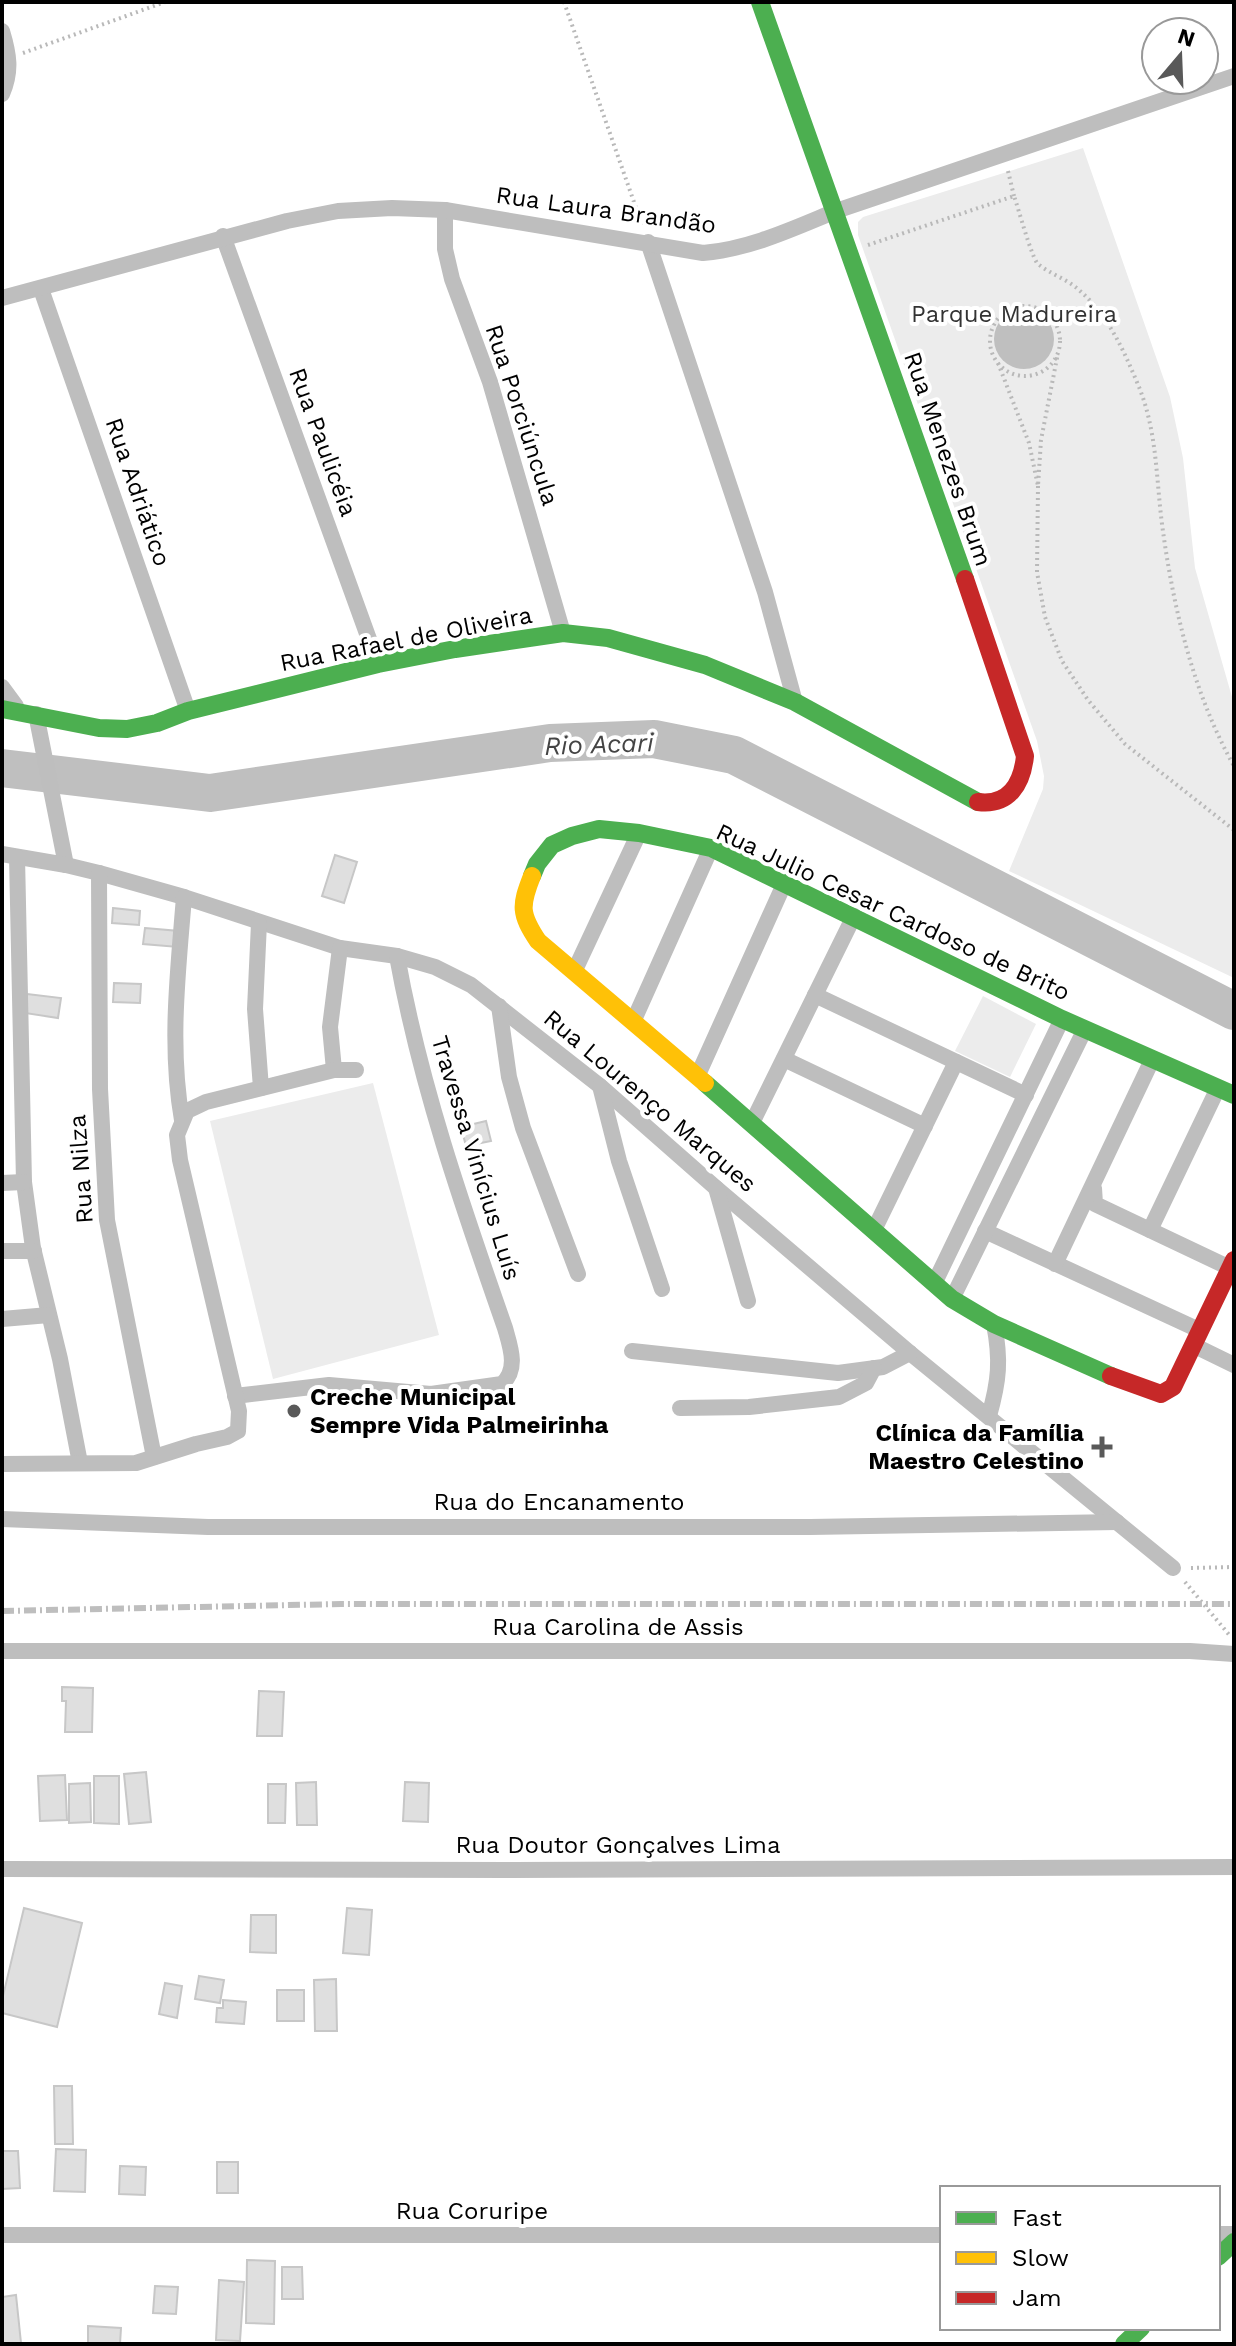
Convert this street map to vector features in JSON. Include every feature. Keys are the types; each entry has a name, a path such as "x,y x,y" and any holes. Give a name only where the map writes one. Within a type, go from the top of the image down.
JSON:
{"street":[{"name":"Rua Menezes Brum","path":"760,2 851,252 1025,756 1023,777 1010,796"},
{"path":"2,31 10,58 9,76 2,94"},
{"name":"Rua Laura Brandão","path":"2,298 223,236 338,211 392,208 445,210 703,253 731,250 777,236 836,211 1234,76"},
{"name":"Rua Porciúncula","path":"445,210 445,249 452,279 490,382 563,633"},
{"name":"Rua Paulicéia","path":"223,236 378,664"},
{"path":"648,242 765,592 795,702"},
{"name":"Rua Adriático","path":"41,289 188,711"},
{"name":"Rua Rafael de Oliveira","path":"18,710 99,728 127,729 378,664 563,633 608,638 705,665 795,702 973,801 996,803 1010,796"},
{"path":"2,687 39,738 66,865"},
{"name":"Rua Julio Cesar Cardoso de Brito","path":"1226,1092 1062,1019 711,848 639,833 599,829 572,836 552,845 529,881 522,902 525,922 538,941 752,1123 934,1284 952,1299 994,1324 1133,1386 1161,1394 1173,1387 1231,1274"},
{"path":"574,972 639,833"},
{"path":"633,1022 711,848"},
{"path":"10,855 24,1182 34,1251 80,1463"},
{"name":"Rua Lourenço Marques","path":"10,855 99,873 340,948 397,956 435,967 471,985 600,1086 910,1353 1173,1568"},
{"name":"Rua Nilza","path":"99,873 100,1089 106,1209 154,1457"},
{"path":"697,1077 785,882"},
{"path":"182,1120 176,1081 175,1022 184,897"},
{"path":"752,1123 854,916"},
{"path":"259,923 255,1009 261,1088"},
{"path":"334,1070 330,1027 340,948"},
{"name":"Travessa Vinícius Luís","path":"235,1396 329,1385 431,1394 502,1384 512,1372 505,1328 437,1129 422,1075 397,956"},
{"path":"815,995 1026,1095"},
{"path":"499,1006 509,1077 523,1128 578,1274"},
{"path":"934,1284 1062,1019"},
{"path":"952,1299 1085,1029"},
{"path":"784,1059 925,1126"},
{"path":"1055,1264 1094,1188 1152,1060"},
{"path":"874,1230 956,1062"},
{"path":"2,1464 136,1463 227,1437 238,1431 235,1396 180,1160 177,1135 182,1120 193,1106 334,1070 356,1070"},
{"path":"600,1086 619,1161 662,1289"},
{"path":"1150,1230 1226,1092"},
{"path":"2,1183 24,1182"},
{"path":"716,1188 748,1301"},
{"path":"1094,1188 1095,1204 1231,1274"},
{"path":"985,1231 1196,1338 1234,1365"},
{"path":"2,1251 34,1251"},
{"path":"2,1319 49,1315"},
{"path":"989,1416 1000,1355 994,1324"},
{"path":"632,1351 838,1373 883,1367 910,1353"},
{"path":"680,1408 749,1407 839,1397 866,1383 874,1368"},
{"name":"Rua do Encanamento","path":"2,1519 255,1527 826,1527 1117,1522"},
{"name":"Rua Carolina de Assis","path":"2,1651 1190,1651 1234,1654"},
{"name":"Rua Doutor Gonçalves Lima","path":"2,1869 1234,1867"},
{"name":"Rua Coruripe","path":"2,2235 940,2235"},
{"path":"1124,2344 1139,2330"}],"path":[{"path":"10,58 165,2"},
{"path":"564,2 648,242"},
{"path":"1003,154 1035,260 1078,289 1109,322 1140,390 1157,451 1170,581 1195,677 1223,747 1234,766"},
{"path":"851,252 1014,196"},
{"path":"1038,486 1029,443 992,352 991,332 1002,315 1020,306 1032,306 1053,319 1060,341 1041,440 1037,572 1045,617 1062,661 1088,700 1125,744 1234,830"},
{"path":"998,363 1007,371 1031,375 1052,364 1058,353"},
{"path":"1173,1568 1234,1567"},
{"path":"1173,1568 1234,1641"}],"green space":[{"name":"Parque Madureira","path":"1083,148 1170,397 1183,458 1195,568 1234,704 1234,978 1009,871 1043,789 1044,776 1037,741 858,235 858,222 863,217"},
{"path":"983,996 1036,1024 1010,1077 955,1051"},
{"path":"373,1083 439,1335 273,1379 210,1121"}],"shaded area":[{"path":"1024,309 1045,318 1054,339 1045,360 1024,369 1003,360 994,339 1003,318"}],"building":[{"path":"335,855 357,862 344,903 322,896"},
{"path":"113,908 140,911 139,925 112,923"},
{"path":"145,928 179,931 178,947 143,944"},
{"path":"114,983 141,984 140,1003 113,1002"},
{"path":"27,994 61,998 58,1018 25,1013"},
{"path":"486,1121 491,1141 466,1146 461,1127"},
{"path":"62,1687 93,1688 92,1732 65,1732 66,1701 62,1701"},
{"path":"259,1691 284,1692 282,1736 257,1736"},
{"path":"146,1772 151,1822 129,1824 124,1774"},
{"path":"65,1775 67,1820 40,1821 38,1776"},
{"path":"94,1776 119,1776 119,1824 94,1823"},
{"path":"316,1782 317,1825 297,1825 296,1783"},
{"path":"405,1782 429,1783 428,1822 403,1821"},
{"path":"90,1783 91,1822 69,1823 69,1784"},
{"path":"268,1784 286,1784 285,1823 268,1823"},
{"path":"24,1908 82,1923 57,2027 2,2013 2,2000"},
{"path":"347,1908 372,1910 369,1955 343,1953"},
{"path":"251,1915 276,1915 276,1953 250,1952"},
{"path":"199,1976 224,1980 220,2003 195,1999"},
{"path":"336,1979 337,2031 315,2031 314,1980"},
{"path":"165,1983 182,1986 177,2018 159,2014"},
{"path":"277,1990 304,1990 304,2021 277,2021"},
{"path":"223,2000 246,2002 244,2024 216,2022 217,2008 223,2008"},
{"path":"54,2086 72,2086 73,2144 55,2144"},
{"path":"56,2149 86,2150 85,2192 54,2191"},
{"path":"2,2151 18,2151 20,2188 2,2189"},
{"path":"217,2162 238,2162 238,2193 217,2193"},
{"path":"120,2166 146,2167 145,2195 119,2194"},
{"path":"247,2260 275,2261 274,2324 246,2323"},
{"path":"282,2267 302,2267 303,2299 282,2299"},
{"path":"219,2280 244,2282 240,2341 216,2340"},
{"path":"155,2286 178,2287 176,2314 153,2313"},
{"path":"16,2295 21,2343 2,2344 2,2297"},
{"path":"88,2326 121,2328 120,2344 88,2344"}],"waterway":[{"name":"Rio Acari","path":"2,768 210,793 550,743 654,739 734,755 1234,1011"}],"railway":[{"path":"2,1611 341,1604 1234,1604"}],"traffic: fast":[{"path":"760,2 965,579"},
{"path":"2,709 99,728 127,729 378,664 563,633 608,638 705,665 795,702 978,802"},
{"path":"532,876 552,845 599,829 639,833 711,848 1062,1019 1234,1095"},
{"path":"705,1083 952,1299 994,1324 1111,1376"},
{"path":"1220,2255 1234,2242"},
{"path":"1124,2344 1139,2330"}],"traffic: slow":[{"path":"532,876 525,895 524,910 538,941 705,1083"}],"traffic: jam":[{"path":"965,579 1025,756 1021,776 1006,797 978,802"},
{"path":"1111,1376 1161,1394 1173,1387 1234,1260"}],"place":[{"name":"Creche Municipal Sempre Vida Palmeirinha","path":"294,1411"},
{"name":"Clínica da Família Maestro Celestino","path":"1102,1447"}]}
